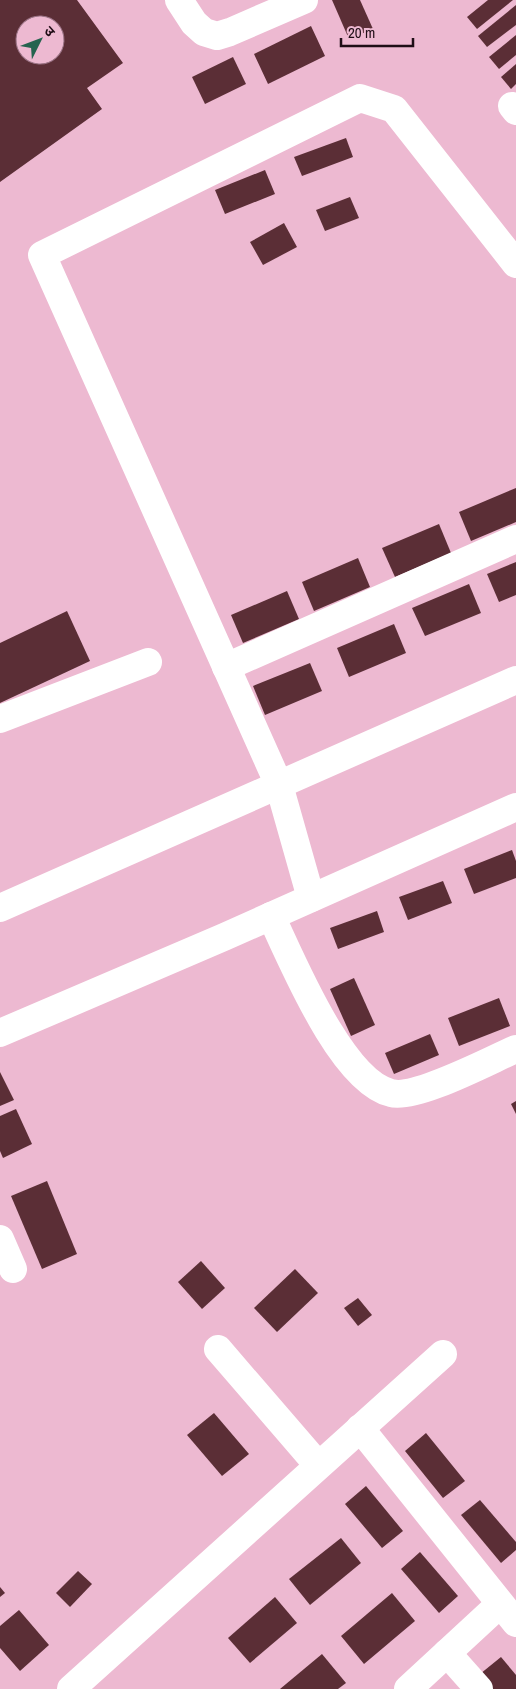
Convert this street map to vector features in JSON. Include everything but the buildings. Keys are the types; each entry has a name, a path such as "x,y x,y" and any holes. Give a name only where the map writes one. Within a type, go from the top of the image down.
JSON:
{"street":[{"path":"179,0 194,23 204,32 217,36 304,0"},
{"path":"311,898 279,785 42,255 360,98 394,109 516,264"},
{"path":"226,667 516,539"},
{"path":"0,719 148,662"},
{"path":"0,908 516,680"},
{"path":"0,1033 271,916 516,807"},
{"path":"271,916 310,999 339,1046 368,1080 391,1094 419,1091 516,1049"},
{"path":"0,1239 13,1269"},
{"path":"218,1349 318,1465"},
{"path":"71,1689 443,1354"},
{"path":"360,1428 508,1614 447,1653 408,1689"},
{"path":"447,1653 479,1689"}]}
